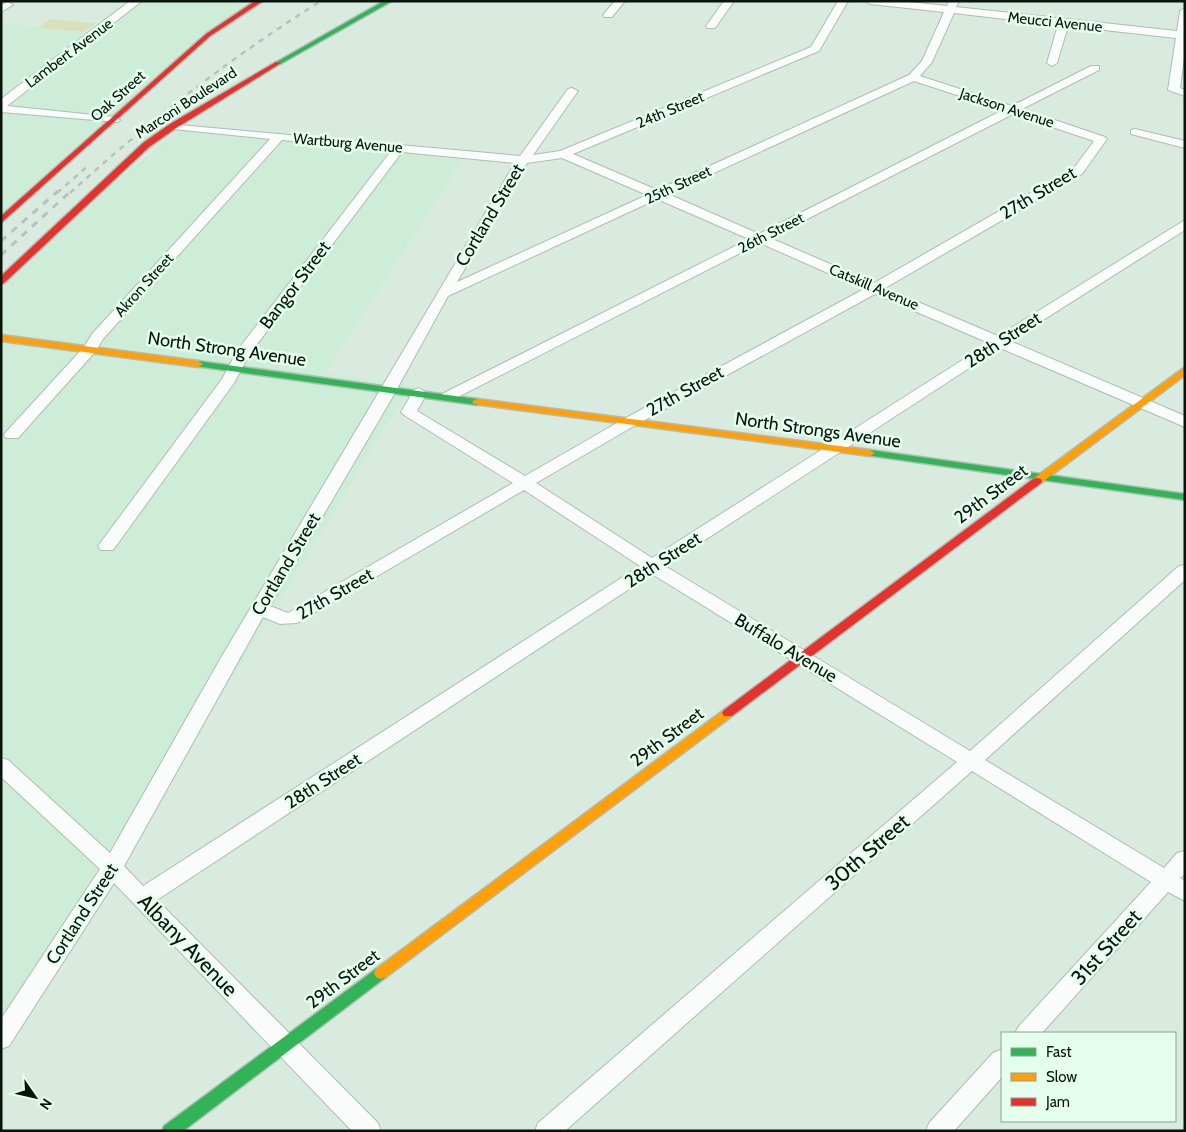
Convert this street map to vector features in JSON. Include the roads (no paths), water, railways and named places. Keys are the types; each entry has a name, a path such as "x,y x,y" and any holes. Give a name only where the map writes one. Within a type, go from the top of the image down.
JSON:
{"street":[{"name":"Lambert Avenue","path":"1,107 137,1"},
{"name":"Oak Street","path":"1,221 208,35 260,1"},
{"name":"Marconi Boulevard","path":"1,281 140,150 173,126 279,62 388,1"},
{"path":"608,15 620,1"},
{"path":"711,26 729,1"},
{"name":"24th Street","path":"523,160 563,154 815,50 843,1"},
{"name":"Meucci Avenue","path":"870,1 952,6 1064,23 1181,36"},
{"path":"913,77 927,62 952,6"},
{"path":"1179,92 1182,66 1181,36 1185,10"},
{"path":"1052,63 1064,23"},
{"name":"26th Street","path":"447,397 1095,68"},
{"name":"Jackson Avenue","path":"913,77 1101,139"},
{"name":"25th Street","path":"443,293 913,77"},
{"name":"Cortland Street","path":"1,1039 112,868 266,612 443,293 523,160 572,91"},
{"path":"1,107 114,120"},
{"name":"Wartburg Avenue","path":"173,126 523,160"},
{"path":"1135,132 1185,145"},
{"name":"Akron Street","path":"12,435 90,349 97,337 278,136"},
{"name":"27th Street","path":"266,612 291,619 628,423 875,288 1078,171 1101,139"},
{"name":"Bangor Street","path":"107,546 229,380 242,354 399,148"},
{"name":"Catskill Avenue","path":"563,154 1185,422"},
{"name":"28th Street","path":"142,898 654,567 833,448 1185,224"},
{"name":"North Strong Avenue","path":"1,338 447,397"},
{"name":"29th Street","path":"170,1131 1185,370"},
{"name":"Buffalo Avenue","path":"419,393 409,412 526,484 654,567 1176,886"},
{"name":"North Strongs Avenue","path":"447,397 628,423 833,448 1040,479 1185,497"},
{"name":"30th Street","path":"547,1131 972,760 1185,570"},
{"name":"Albany Avenue","path":"1,765 112,868 369,1131"},
{"name":"31st Street","path":"1028,1032 1176,886 1185,860"},
{"path":"938,1131 1001,1061"}],"railway":[{"path":"70,193 129,141 191,91 288,22 321,1"},
{"path":"57,193 90,164"},
{"path":"1,241 58,191"},
{"path":"1,255 71,191"}]}
